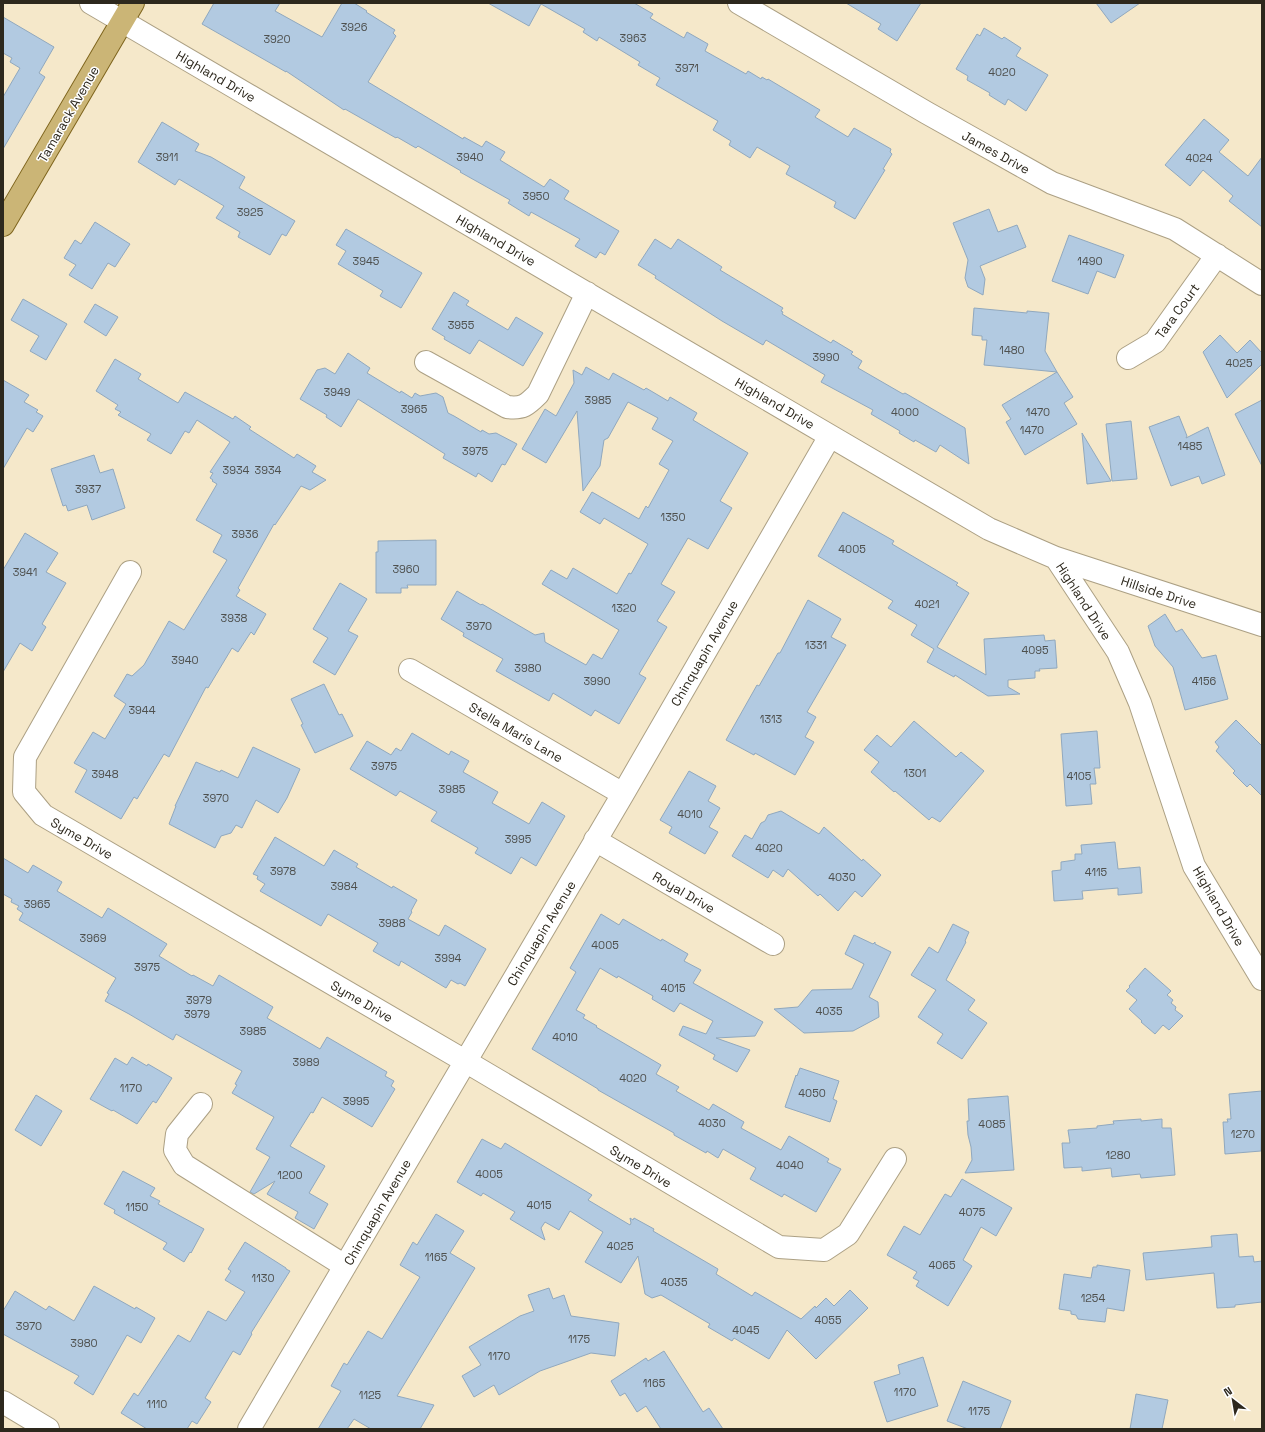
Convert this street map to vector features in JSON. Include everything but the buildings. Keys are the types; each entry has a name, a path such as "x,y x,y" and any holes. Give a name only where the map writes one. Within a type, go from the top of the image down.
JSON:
{"main road":[{"name":"Tamarack Avenue","path":"3,224 128,12"}],"street":[{"name":"Highland Drive","path":"91,3 128,12 587,293 989,530 1056,558 1118,652 1140,703 1194,866 1262,979"},
{"name":"James Drive","path":"738,3 927,113 1052,183 1175,229 1262,284"},
{"name":"Tara Court","path":"1128,358 1155,342 1217,255"},
{"path":"426,362 507,407 516,408 528,405 538,394 587,293"},
{"name":"Chinquapin Avenue","path":"250,1429 623,794 830,436"},
{"name":"Hillside Drive","path":"1056,558 1262,625"},
{"name":"Syme Drive","path":"130,572 25,757 24,792 43,815 465,1061 779,1247 824,1250 848,1234 895,1159"},
{"name":"Stella Maris Lane","path":"410,670 623,794"},
{"name":"Royal Drive","path":"595,840 773,944"},
{"path":"200,1104 177,1134 175,1150 184,1165 345,1266"},
{"path":"3,1402 48,1429"}]}
